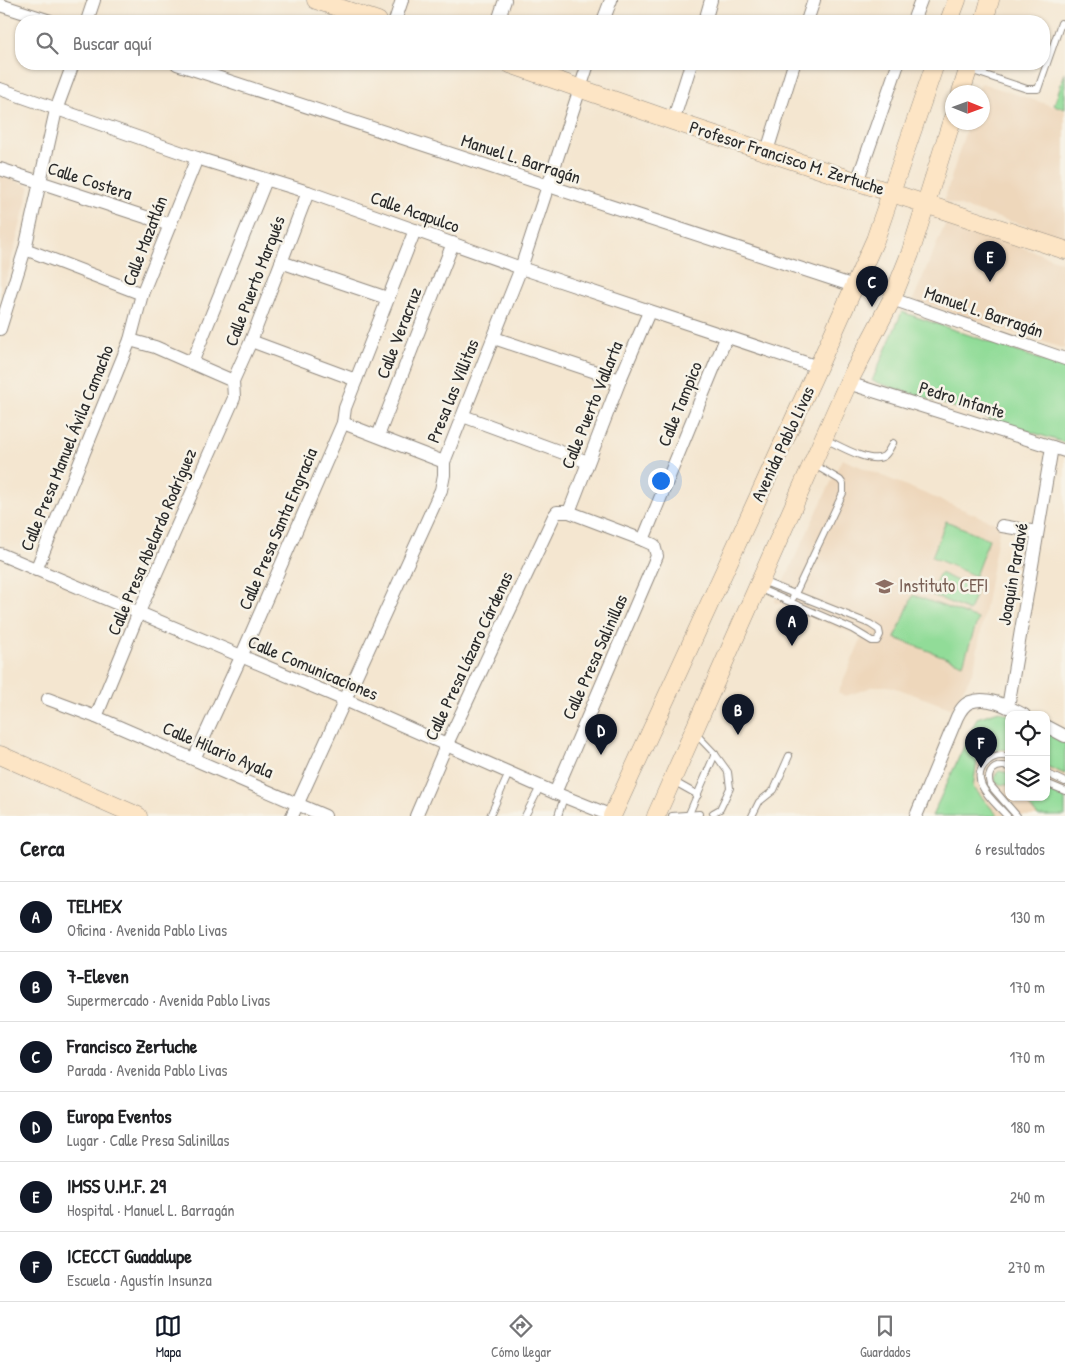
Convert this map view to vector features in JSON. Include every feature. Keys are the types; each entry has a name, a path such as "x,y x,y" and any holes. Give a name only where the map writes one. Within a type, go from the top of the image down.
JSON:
{"main road":[{"path":"316,0 360,15"},
{"path":"951,15 957,0"},
{"path":"986,15 990,0"},
{"name":"Profesor Francisco M. Zertuche","path":"527,70 673,121 857,182 927,203 1065,250"},
{"name":"Avenida Pablo Livas","path":"612,816 875,240 933,70"},
{"path":"963,85 968,70"},
{"name":"Avenida Pablo Livas","path":"656,816 848,383 892,299 910,254 949,130"},
{"path":"0,755 138,816"}],"street":[{"path":"89,15 94,0"},
{"path":"397,15 402,0"},
{"path":"500,15 505,0"},
{"path":"605,15 611,0"},
{"path":"707,15 712,0"},
{"path":"809,15 814,0"},
{"path":"915,15 920,0"},
{"path":"0,5 31,15"},
{"path":"0,329 25,249 56,110 71,70"},
{"name":"Manuel L. Barragán","path":"195,70 854,286"},
{"name":"Presa las Villitas","path":"292,816 441,490 444,462 521,268 586,70"},
{"path":"673,121 689,70"},
{"path":"767,151 792,70"},
{"path":"857,182 896,70"},
{"name":"Calle Acapulco","path":"0,89 197,158 308,192 649,312 818,367"},
{"name":"Calle Mazatlán","path":"130,340 142,294 197,158"},
{"name":"Calle Costera","path":"0,169 170,224"},
{"name":"Calle Puerto Marqués","path":"192,363 266,180"},
{"name":"Calle Puerto Marqués","path":"233,381 251,341 308,192"},
{"name":"Calle Veracruz","path":"343,423 356,380 415,230"},
{"name":"Calle Veracruz","path":"378,436 453,243"},
{"path":"25,249 142,294"},
{"path":"282,262 387,298"},
{"name":"Manuel L. Barragán","path":"892,299 1065,358"},
{"name":"Calle Puerto Vallarta","path":"563,512 588,462 649,312"},
{"path":"494,338 620,380"},
{"name":"Calle Tampico","path":"643,540 726,338"},
{"path":"130,340 155,347 233,381"},
{"name":"Calle Presa Manuel Ávila Camacho","path":"36,570 130,340"},
{"path":"251,341 356,380"},
{"name":"Calle Presa Abelardo Rodríguez","path":"96,717 234,398 233,381"},
{"name":"Pedro Infante","path":"848,383 1065,451"},
{"path":"463,416 588,462"},
{"path":"343,423 444,462"},
{"name":"Calle Presa Santa Engracia","path":"194,759 242,657 343,423"},
{"name":"Joaquín Pardavé","path":"1008,707 1052,447"},
{"path":"563,512 643,540"},
{"name":"Calle Presa Lázaro Cárdenas","path":"416,816 446,746 563,512"},
{"path":"1002,526 1037,532"},
{"name":"Calle Presa Salinillas","path":"559,795 658,556 654,546 643,540"},
{"name":"Calle Comunicaciones","path":"0,554 140,612 345,700 540,787 612,816"},
{"name":"Calle Hilario Ayala","path":"48,698 325,816"},
{"path":"916,816 963,708 969,702 977,700 991,702 1016,711"},
{"path":"1050,728 1065,736"}],"lane":[{"path":"1050,55 1061,23"},
{"path":"977,70 1026,89 1038,89 1045,70"},
{"path":"824,438 869,458 879,458 886,455 893,443"},
{"path":"792,602 844,493 843,484 840,480 812,464"},
{"path":"758,584 795,595 870,624 879,630 878,640 872,641 860,633 792,602 758,584"},
{"path":"693,731 715,754 728,772 730,788 720,810 713,813"},
{"path":"689,814 715,754"},
{"path":"752,816 759,802 774,790 789,756"},
{"path":"1005,756 993,758 986,762 981,769 979,778 981,786 1007,816"},
{"path":"1005,767 995,768 990,772 988,780 990,786 1017,816"},
{"path":"490,816 509,773"},
{"path":"1050,775 1065,782"},
{"path":"672,780 698,795"},
{"path":"1050,785 1065,791"},
{"path":"525,816 540,787"},
{"path":"558,816 559,795"},
{"path":"672,816 699,814"}],"shaded area":[{"path":"990,86 1065,110 1065,238 944,201 966,130 990,130"},
{"path":"0,175 30,186 8,274 0,296"},
{"path":"947,220 1065,263 1065,349 913,300"},
{"name":"Instituto CEFI","path":"842,459 1000,525 974,669 953,709 887,686 875,686 846,696 838,693 862,637 774,602"},
{"path":"999,711 1005,713 1005,801 1050,801 1050,733 1065,740 1065,816 932,816 977,718"}],"green space":[{"path":"1065,72 1065,109 1054,105"},
{"path":"902,312 1065,368 1065,443 872,381"},
{"path":"946,521 989,539 975,576 932,557"},
{"path":"940,573 977,590 969,611 930,594"},
{"path":"913,595 978,619 963,664 895,638"},
{"path":"999,711 1005,713 1005,750 992,752 977,761 973,787 998,816 932,816 977,718"},
{"path":"1050,733 1065,740 1065,774 1050,768"},
{"path":"999,771 1005,772 1005,785 997,784 995,780 996,774"},
{"path":"1050,791 1065,797 1065,816 1038,816 1025,801 1050,801"}],"place":[{"name":"IMSS U.M.F. 29","path":"990,282"},
{"name":"Francisco Zertuche","path":"872,307"},
{"name":"Instituto CEFI","path":"885,586"},
{"name":"TELMEX","path":"792,646"},
{"name":"7-Eleven","path":"738,735"},
{"name":"Europa Eventos","path":"601,755"},
{"name":"ICECCT Guadalupe","path":"981,768"}]}
